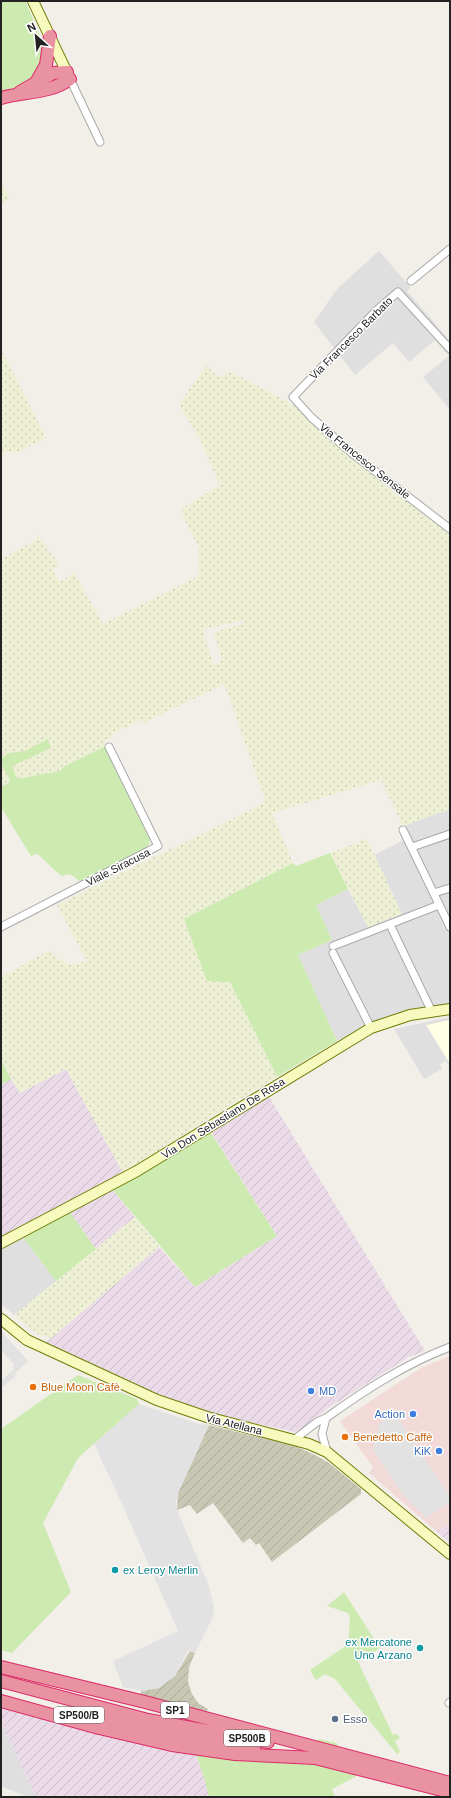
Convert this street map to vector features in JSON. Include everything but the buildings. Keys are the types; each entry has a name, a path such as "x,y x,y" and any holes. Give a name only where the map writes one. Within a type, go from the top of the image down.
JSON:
{"highway":[{"path":"37,81 46,65 50,36"},
{"path":"1,98 19,93 43,92 62,84 68,75 53,73 37,81 19,93"},
{"name":"SP1","path":"1,1666 145,1702 450,1783"},
{"name":"SP500/B","path":"1,1681 148,1720"},
{"name":"SP500/B","path":"1,1694 54,1710 158,1732"},
{"path":"1,1701 99,1728 172,1745 234,1754 315,1758 450,1792"},
{"name":"SP500B","path":"148,1720 346,1756"},
{"name":"SP500B","path":"158,1732 315,1758"}],"main road":[{"path":"33,1 68,75"},
{"name":"Via Don Sebastiano De Rosa","path":"1,1243 137,1171 371,1028 394,1019 450,1009"},
{"name":"Via Atellana","path":"1,1319 27,1340 156,1400 207,1417 294,1439 327,1452 450,1554"}],"street":[{"path":"68,75 100,142"},
{"path":"411,281 450,249"},
{"name":"Via Francesco Barbato","path":"300,388 377,310 398,292 450,349"},
{"name":"Via Francesco Sensale","path":"300,388 292,397 311,417 353,454 450,529"},
{"name":"Viale Siracusa","path":"1,927 158,846 109,747"},
{"path":"403,830 450,926"},
{"path":"412,848 450,834"},
{"path":"434,893 450,888"},
{"path":"371,1028 333,949 439,905"},
{"path":"392,930 432,1012"},
{"path":"294,1439 317,1422 326,1418 394,1373 414,1362 450,1347"},
{"path":"326,1418 322,1434 327,1452"}],"shaded area":[{"path":"1,182 9,199 1,204"},
{"path":"379,251 411,288 407,291 450,341 450,410 423,377 449,356 435,340 409,362 393,343 355,375 314,322 337,289"},
{"path":"1,349 46,438 18,452 1,453"},
{"path":"207,365 215,374 224,378 227,372 235,374 297,407 336,441 450,531 450,809 403,826 381,780 272,813 293,863 184,919 234,988 277,1077 123,1173 66,1069 20,1093 1,1060 1,977 50,950 58,959 71,965 87,961 57,905 266,802 224,684 144,723 143,719 110,735 112,738 104,742 106,746 65,766 60,771 17,780 12,766 51,748 50,741 25,751 13,751 1,759 1,559 36,540 38,534 59,564 52,570 60,582 74,572 103,624 199,576 198,546 183,516 182,508 220,485 200,440 179,404","holes":["243,620 243,624 213,632 222,658 218,665 214,666 203,630"]},
{"path":"1,763 10,780 1,787"},
{"path":"450,809 450,1004 410,1011 384,1018 337,1041 298,955 332,940 316,905 348,889 368,927 402,914 374,855 404,840 398,828"},
{"path":"367,839 402,914 368,927 330,853"},
{"path":"450,1017 450,1068 446,1061 440,1064 442,1069 424,1079 394,1029"},
{"path":"450,1020 450,1064 426,1025"},
{"path":"66,1069 123,1173 1,1239 1,1085 11,1079 20,1093"},
{"path":"268,1095 425,1351 409,1357 328,1408 302,1431 295,1432 208,1413 160,1397 44,1344 159,1247 195,1287 277,1236 211,1132"},
{"path":"111,1188 135,1217 96,1249 69,1211"},
{"path":"135,1217 159,1247 51,1338 38,1334 14,1315"},
{"path":"22,1236 56,1281 14,1315 1,1304 1,1248"},
{"path":"1,1331 28,1361 16,1372 15,1377 1,1388 1,1381 14,1369 12,1366 14,1364 1,1350"},
{"path":"450,1356 450,1524 437,1532 369,1473 373,1467 340,1421 421,1368"},
{"path":"139,1404 199,1424 209,1425 178,1493 176,1502 177,1510 209,1586 214,1609 213,1617 195,1653 189,1649 175,1676 159,1688 141,1691 123,1687 113,1661 178,1631 94,1444"},
{"path":"391,1409 450,1497 450,1502 426,1518 402,1493 373,1449 380,1424"},
{"path":"209,1425 297,1447 313,1454 329,1463 361,1489 361,1494 272,1562 259,1543 256,1545 250,1538 243,1543 213,1503 197,1514 190,1505 177,1510 178,1493"},
{"path":"450,1524 450,1543 437,1532"},
{"path":"190,1651 195,1653 189,1667 188,1682 192,1694 198,1703 208,1709 206,1713 140,1697 141,1691 159,1688 175,1676"},
{"path":"1,1708 98,1735 195,1752 205,1780 209,1797 36,1797 1,1722"},
{"path":"1,1722 36,1797 28,1797 1,1786"}],"green space":[{"path":"1,1 25,1 38,32 42,45 43,57 41,68 33,77 20,85 1,92"},
{"path":"48,739 51,748 12,766 17,779 60,771 65,766 106,746 150,837 149,844 143,851 81,882 70,874 62,876 36,854 31,856 1,807 1,787 7,784 10,780 3,767 1,759 8,753 25,751"},
{"path":"330,853 348,889 316,905 332,940 298,955 337,1041 277,1077 230,982 207,981 184,919 293,863 296,866"},
{"path":"1,1060 11,1079 1,1085"},
{"path":"209,1130 277,1236 195,1287 111,1188"},
{"path":"69,1211 96,1249 56,1281 22,1236"},
{"path":"78,1375 137,1399 139,1404 78,1458 43,1523 71,1592 12,1653 1,1650 1,1429"},
{"path":"344,1592 380,1648 358,1662 393,1735 397,1734 400,1738 395,1741 400,1752 397,1754 335,1679 325,1674 316,1680 310,1670 350,1643 350,1620 348,1613 327,1606"},
{"path":"319,1739 337,1743 339,1749 312,1742"},
{"path":"195,1752 317,1764 357,1773 355,1777 332,1789 335,1797 209,1797 205,1780"}],"place":[{"name":"Blue Moon Cafè","path":"33,1387"},
{"name":"MD","path":"311,1391"},
{"name":"Action","path":"413,1414"},
{"name":"Benedetto Caffè","path":"345,1437"},
{"name":"KiK","path":"439,1451"},
{"name":"ex Leroy Merlin","path":"115,1570"},
{"name":"ex Mercatone Uno Arzano","path":"420,1648"},
{"name":"Esso","path":"335,1719"}]}
